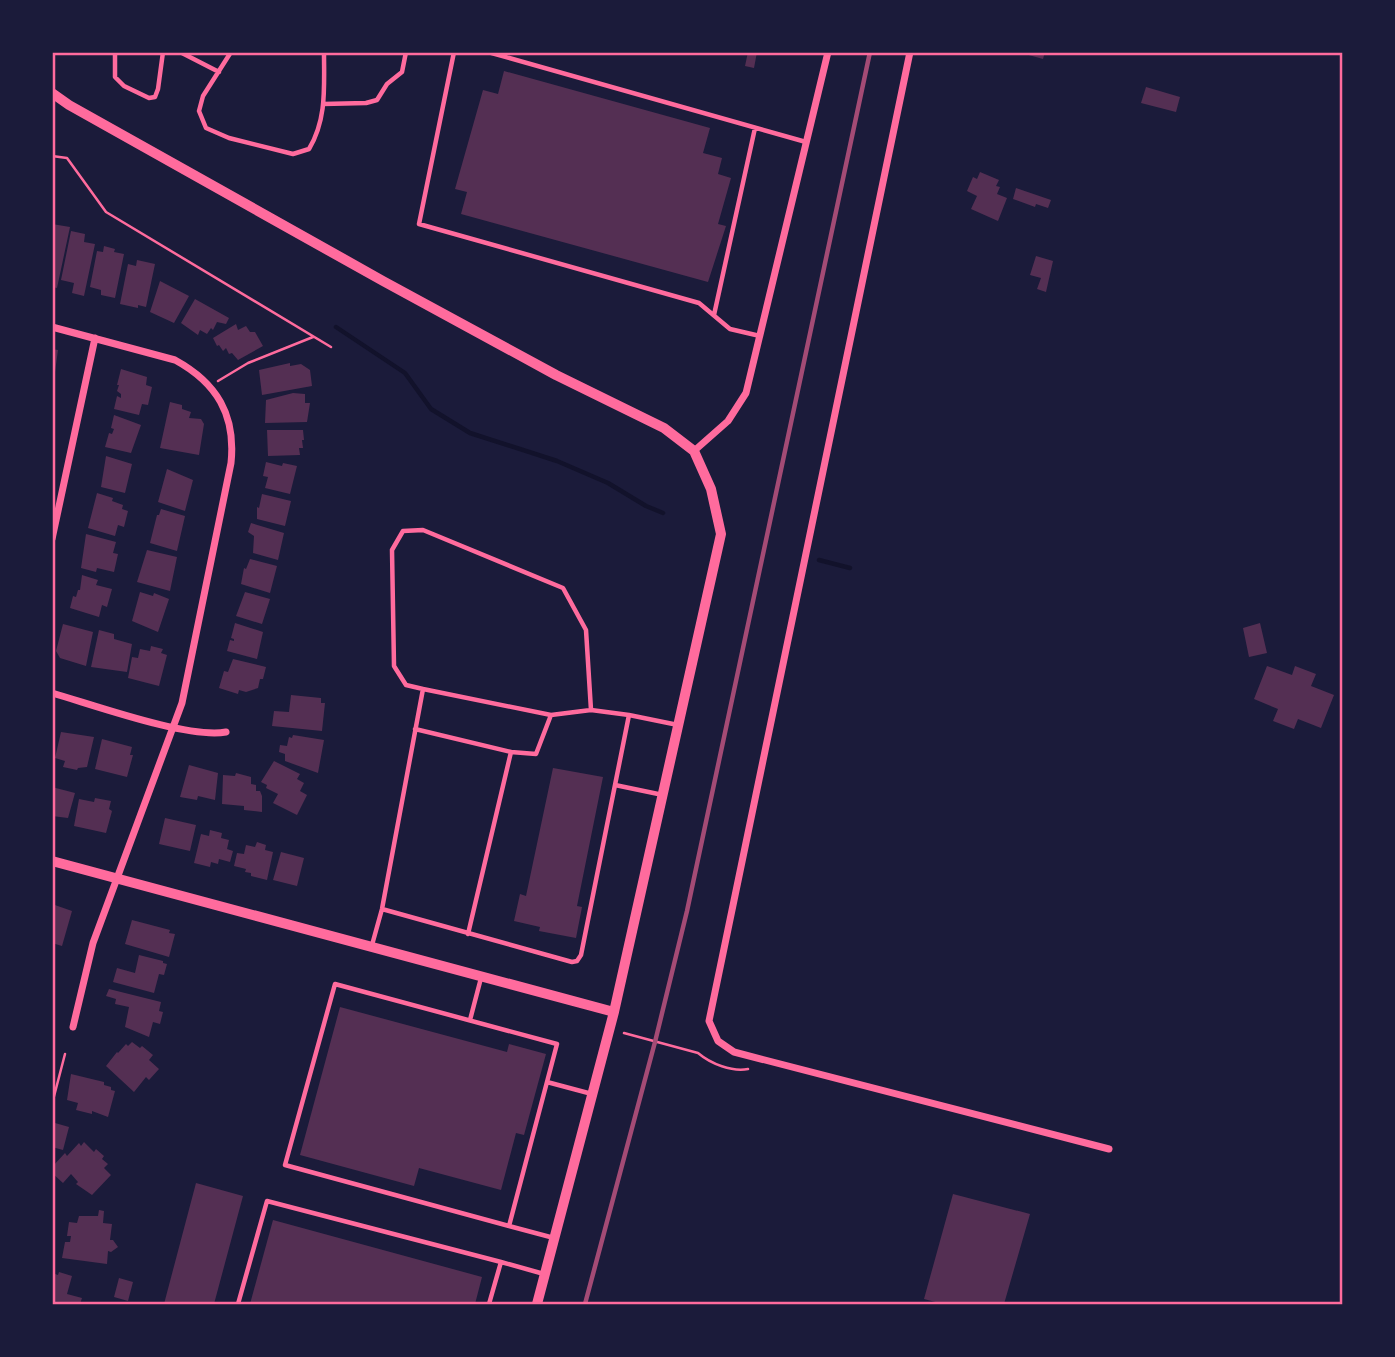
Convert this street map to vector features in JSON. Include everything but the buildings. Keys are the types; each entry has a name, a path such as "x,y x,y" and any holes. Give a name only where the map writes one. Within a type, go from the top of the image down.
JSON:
{"street":[{"path":"694,451 728,421 746,393 828,52"},
{"path":"910,52 709,1021 718,1041 734,1052 1109,1149"},
{"path":"52,93 383,281 556,374 664,428 694,451 711,489 721,534 614,1012 537,1304"},
{"path":"52,327 175,360 201,376 215,392 230,426 233,443 189,671 174,726 93,943 73,1027"},
{"path":"52,539 95,338"},
{"path":"52,693 174,726 213,734 226,732"},
{"path":"52,861 614,1012"}],"lane":[{"path":"115,52 115,77 124,86 149,99 155,97 158,89 163,52"},
{"path":"180,52 193,55 219,72"},
{"path":"231,52 203,96 199,111 206,128 229,138 293,154 309,149 319,133 323,104 324,52"},
{"path":"323,104 366,103 377,100 387,84 402,72 406,52"},
{"path":"454,52 419,224 699,303 730,329 760,337"},
{"path":"488,52 807,142"},
{"path":"714,315 755,128"},
{"path":"592,710 586,630 563,588 423,530 403,531 392,550 394,666 406,685 551,715 592,710 678,725"},
{"path":"372,945 382,909 423,689"},
{"path":"415,729 511,752 536,754 551,715"},
{"path":"382,909 572,962 577,961 581,955 629,715"},
{"path":"468,934 511,752"},
{"path":"615,785 663,795"},
{"path":"470,1020 481,978"},
{"path":"509,1226 557,1044 335,984 285,1164 509,1226 554,1238"},
{"path":"547,1082 592,1094"},
{"path":"239,1304 267,1200 545,1275"},
{"path":"489,1304 501,1262"}],"path":[{"path":"52,156 67,158 106,212 331,347"},
{"path":"209,385 248,363 313,337"},
{"path":"624,1033 698,1053 718,1065 748,1069"},
{"path":"52,1104 65,1054"}],"waterway":[{"path":"336,327 405,373 431,409 470,433 557,461 608,483 663,513"},
{"path":"819,560 850,568"}],"railway":[{"path":"585,1304 687,911 870,52"}]}
